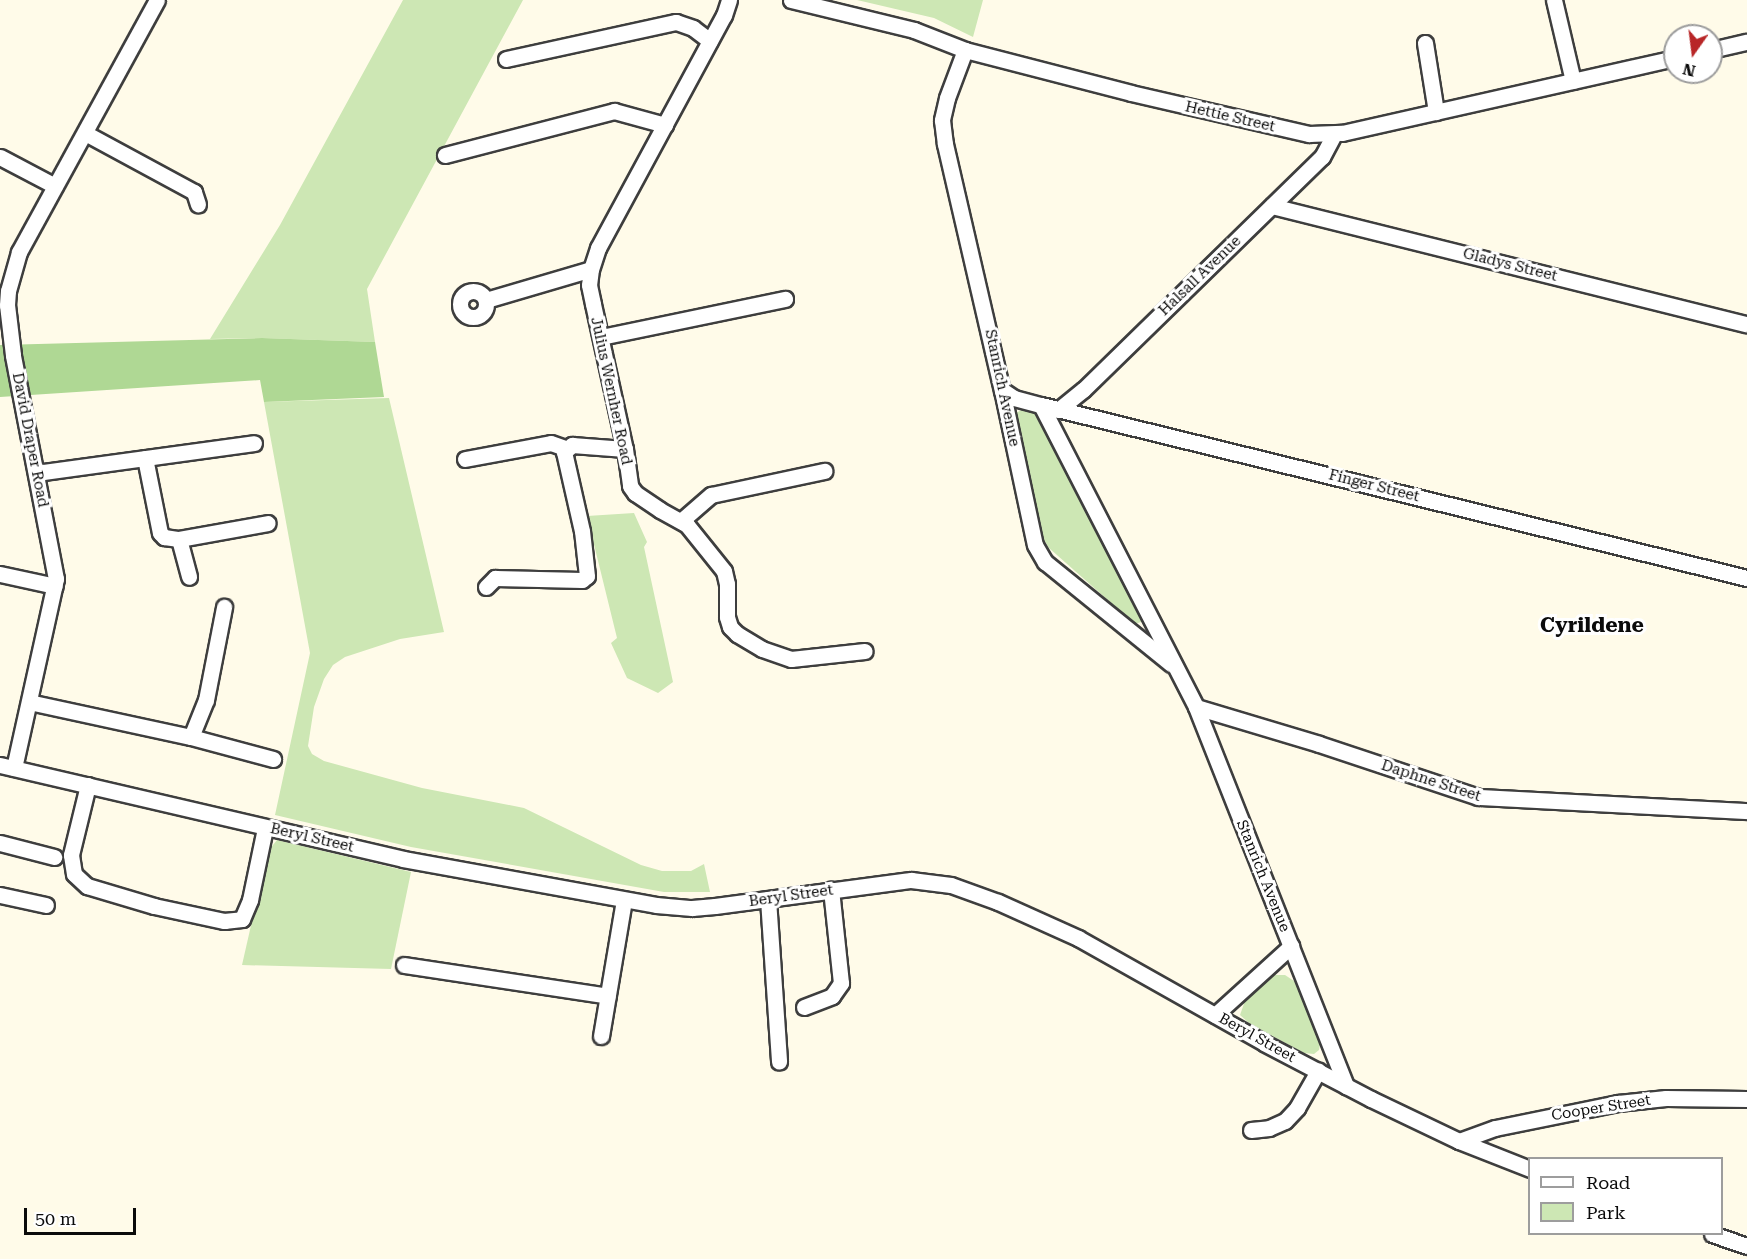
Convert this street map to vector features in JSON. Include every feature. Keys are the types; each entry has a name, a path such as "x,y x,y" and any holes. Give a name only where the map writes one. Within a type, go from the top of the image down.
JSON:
{"street":[{"name":"David Draper Road","path":"4,766 29,702 55,586 55,570 13,355 7,305 14,265 157,0"},
{"name":"Julius Wernher Road","path":"729,0 710,42 598,248 591,268 590,285 632,489 660,510 681,520 690,528 724,571 727,584 727,617 730,627 737,634 762,649 791,658 865,651"},
{"name":"Hettie Street","path":"791,0 914,30 965,50 1291,131 1334,134 1663,61"},
{"path":"1554,0 1573,81"},
{"path":"506,59 676,22 693,28 710,42"},
{"path":"1723,47 1747,42"},
{"path":"1425,43 1436,112"},
{"name":"Stanrich Avenue","path":"965,50 947,98 942,120 1035,545 1040,556 1176,668"},
{"path":"446,155 614,111 665,125"},
{"path":"85,133 194,192 198,204"},
{"name":"Halsall Avenue","path":"1058,410 1322,157 1334,134"},
{"path":"0,157 55,186"},
{"name":"Gladys Street","path":"1272,206 1747,324"},
{"path":"486,300 591,268"},
{"path":"601,337 786,299"},
{"name":"Finger Street","path":"1002,390 1014,398 1058,410 1747,578"},
{"name":"Stanrich Avenue","path":"1041,405 1196,707 1346,1086"},
{"path":"36,473 254,443"},
{"path":"465,459 551,443 566,448 572,445 625,449"},
{"path":"486,587 495,578 582,580 586,576 585,550 564,456 566,448"},
{"path":"145,458 160,533 164,537 179,539 268,523"},
{"path":"681,520 711,495 824,471"},
{"path":"179,539 189,577"},
{"path":"0,574 55,586"},
{"path":"191,737 207,693 224,607"},
{"path":"29,702 191,737 273,759"},
{"name":"Daphne Street","path":"1196,707 1319,744 1478,797 1747,811"},
{"name":"Beryl Street","path":"4,766 403,859 624,900 692,908 911,880 951,885 972,891 1078,938 1346,1086 1459,1141 1528,1168"},
{"path":"88,785 71,855 74,874 87,886 154,906 224,921 242,919 250,900 265,828"},
{"path":"0,843 54,857"},
{"path":"804,1007 832,996 840,983 831,890"},
{"path":"0,895 46,905"},
{"path":"768,899 779,1062"},
{"path":"601,1036 624,900"},
{"path":"1215,1015 1291,946"},
{"path":"404,964 608,996"},
{"path":"1251,1130 1269,1128 1286,1121 1297,1108 1318,1071"},
{"name":"Cooper Street","path":"1459,1141 1495,1128 1618,1103 1666,1098 1747,1099"},
{"path":"1717,1235 1747,1246"}],"green space":[{"path":"403,0 523,0 367,289 375,342 262,338 210,339 280,225"},
{"path":"857,0 983,0 973,37 934,18"},
{"path":"262,338 375,342 384,397 264,402 260,380 0,397 0,345"},
{"path":"389,398 444,632 400,639 345,657 333,665 324,679 314,707 308,746 312,754 324,761 422,788 524,808 641,865 662,871 691,871 704,864 710,892 664,892 411,847 275,815 310,653 264,402"},
{"path":"1025,408 1035,412 1044,424 1144,621 1135,624 1049,548 1043,538 1017,423 1016,413"},
{"path":"634,513 647,542 644,547 673,682 658,693 627,678 611,643 617,638 587,516"},
{"path":"277,840 411,872 391,969 242,965 268,851"},
{"path":"1285,975 1294,981 1301,992 1320,1044 1319,1050 1314,1054 1304,1053 1250,1024 1240,1015 1246,998 1268,978"}],"district":[{"name":"Cyrildene","path":"1592,625"}]}
